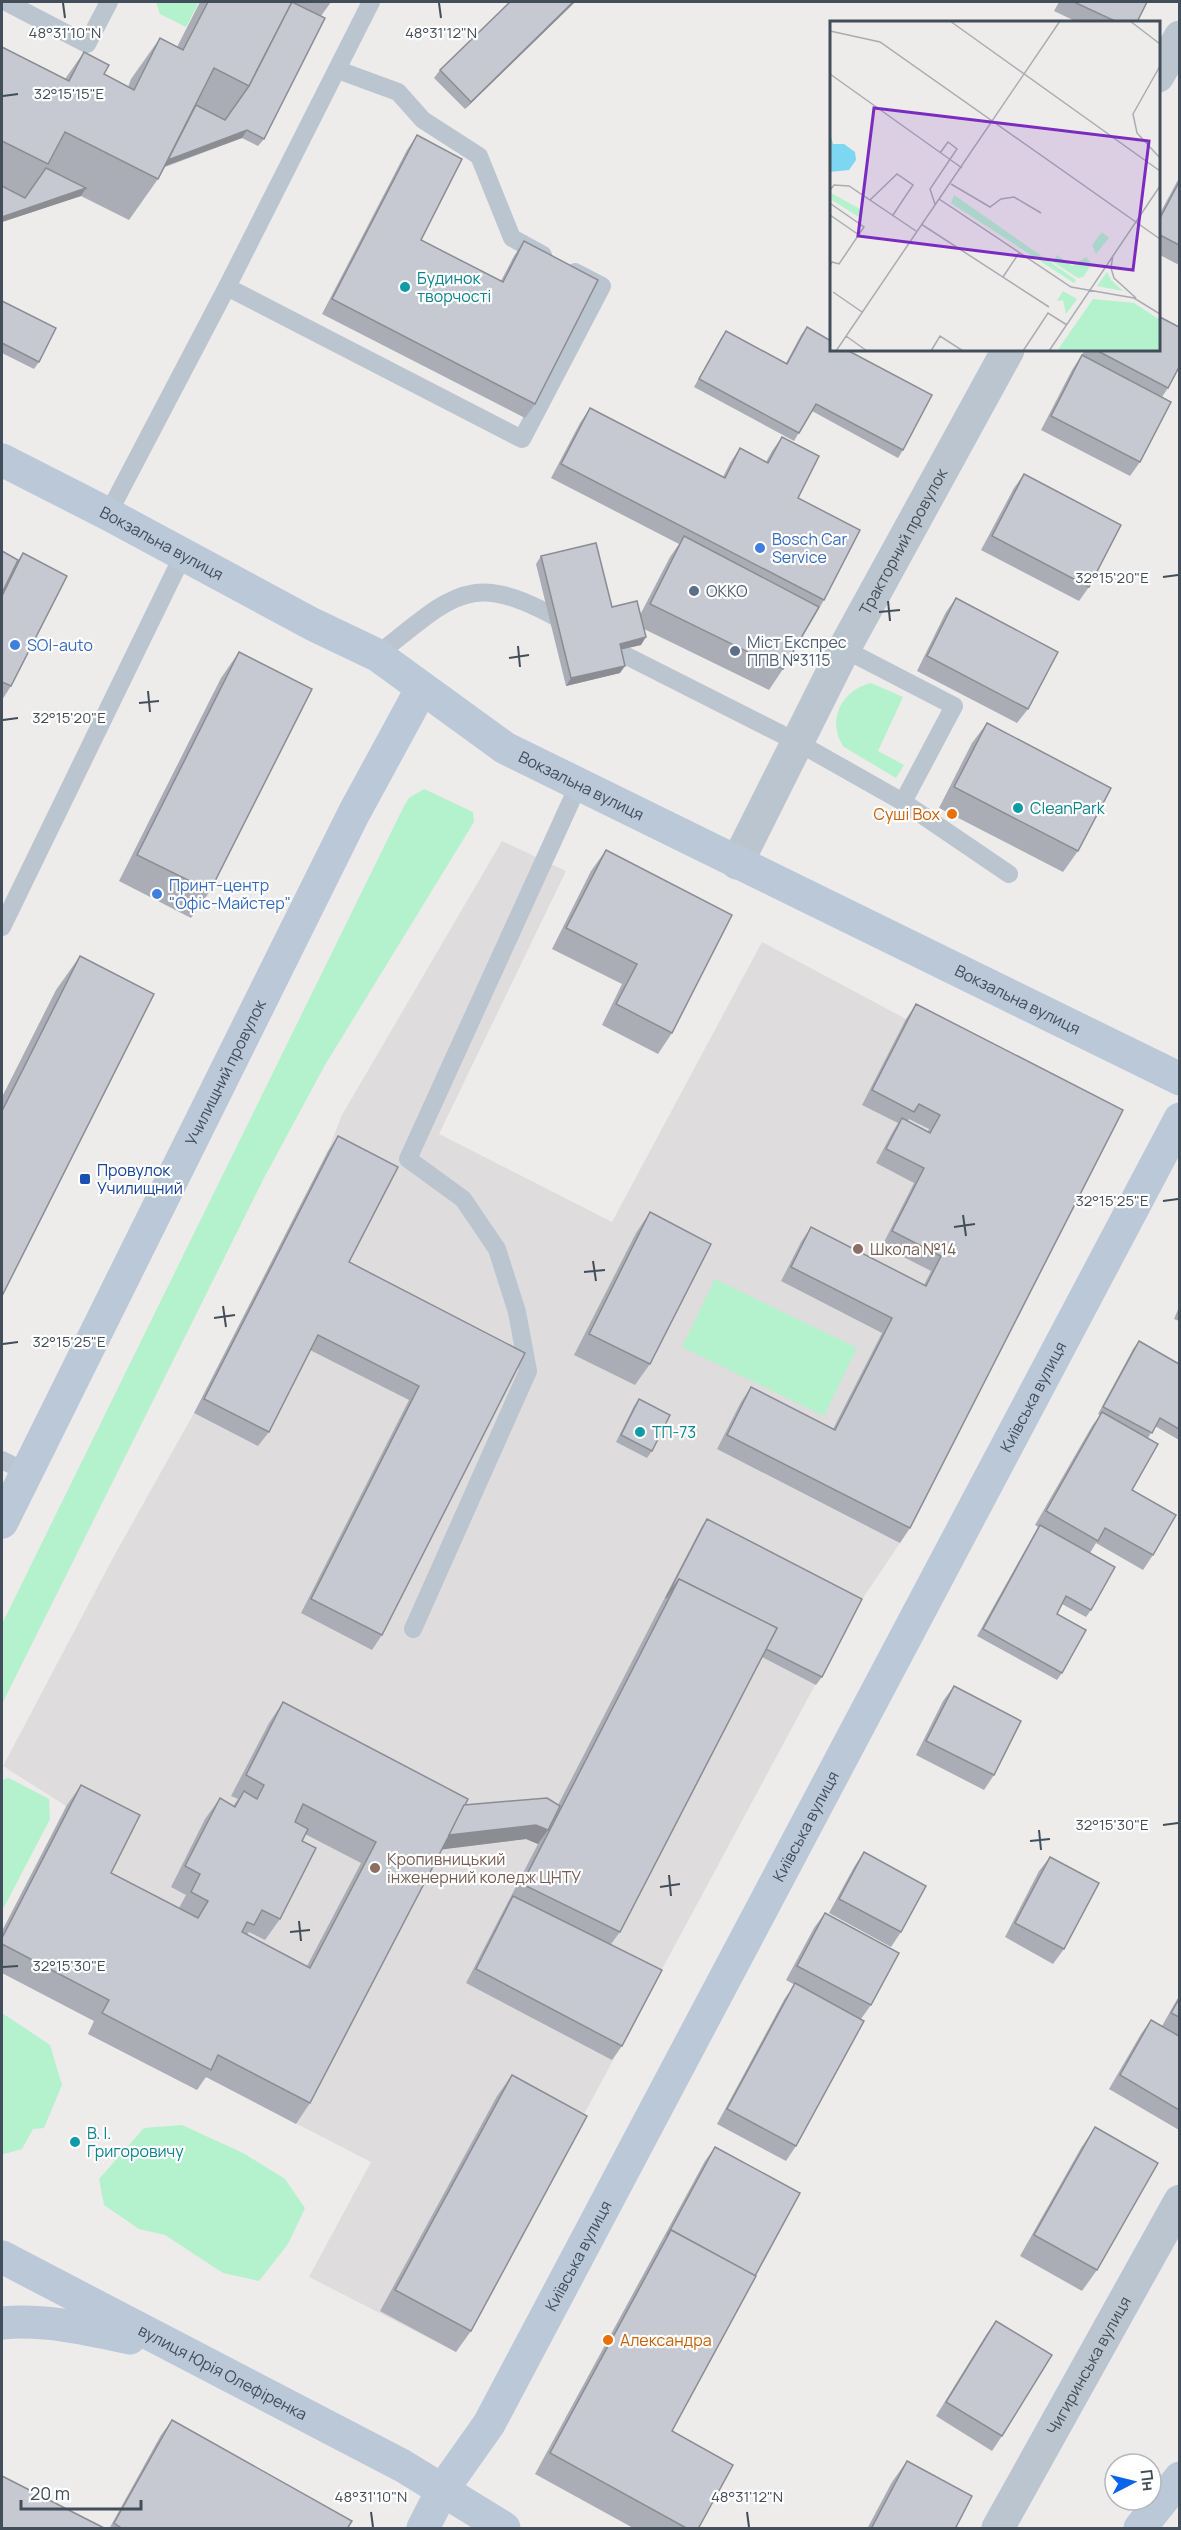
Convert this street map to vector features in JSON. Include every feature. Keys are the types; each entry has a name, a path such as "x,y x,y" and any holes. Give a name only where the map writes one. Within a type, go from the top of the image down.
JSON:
{"street":[{"path":"1160,71 1179,37"},
{"name":"Тракторний провулок","path":"736,863 844,649 1007,351"},
{"name":"Вокзальна вулиця","path":"2,460 377,655 505,748 578,786 1179,1079"},
{"name":"Училищний провулок","path":"2,1522 14,1466 354,813 422,688"},
{"name":"Київська вулиця","path":"423,2529 443,2489 489,2424 1179,1119"},
{"name":"Чигиринська вулиця","path":"998,2529 1179,2201"},
{"name":"вулиця Юрія Олефіренка","path":"2,2257 443,2489 504,2529"},
{"path":"2,2323 24,2321 87,2328 178,2350"},
{"path":"1140,2529 1179,2478"}],"lane":[{"path":"9,2 87,44 109,2"},
{"path":"108,514 227,287 371,2"},
{"path":"227,287 522,439 602,286 512,238 479,156 423,120 398,92 338,70"},
{"path":"2,927 183,555"},
{"path":"377,655 433,610 458,596 474,592 507,595 548,613 615,651 797,742 903,802 1009,874"},
{"path":"844,649 954,706 903,802"},
{"path":"413,1629 528,1371 517,1312 497,1249 463,1199 408,1159 578,786"}],"shaded area":[{"path":"502,841 566,871 439,1134 612,1222 762,942 906,1019 1016,1314 900,1543 857,1607 456,2352 309,2277 371,2162 204,2076 197,2090 88,2034 94,2021 2,1973 2,1931 66,1806 3,1766 114,1556 194,1413 328,1151 342,1115"}],"green space":[{"path":"156,2 199,2 186,27 160,14"},
{"path":"871,683 903,697 878,751 904,765 896,778 844,747 836,727 840,708 845,700 852,692"},
{"path":"424,789 473,812 474,822 325,1065 264,1178 2,1704 2,1624 404,806 409,798"},
{"path":"715,1279 857,1348 824,1416 682,1347"},
{"path":"9,1778 49,1799 50,1819 2,1911 2,1780"},
{"path":"2,2013 50,2045 62,2085 44,2128 33,2129 22,2149 4,2154 2,2153"},
{"path":"182,2125 243,2153 285,2179 305,2208 288,2244 259,2281 223,2273 165,2235 139,2229 104,2205 99,2179 144,2128"}],"building":[{"path":"208,2 292,2 249,86 214,68 158,179 65,132 48,164 2,141 2,47 69,81 84,52 109,65 104,74 134,90 160,38 183,50"},
{"path":"292,2 325,18 264,139 247,130 168,160 196,105 225,120 249,86"},
{"path":"510,2 573,2 471,102 440,70"},
{"path":"1074,2 1147,2 1138,21 1115,21"},
{"name":"Будинок творчості","path":"417,135 462,159 421,240 503,282 524,241 598,280 535,404 332,299"},
{"path":"46,168 86,188 2,217 2,186 25,198"},
{"path":"1179,182 1179,245 1160,235 1160,218"},
{"path":"2,301 56,328 39,362 2,343"},
{"path":"1160,317 1179,327 1179,367 1168,388 1098,351 1160,351"},
{"path":"807,327 830,340 830,351 849,351 932,395 903,450 816,404 799,433 699,379 726,331 787,364"},
{"path":"1082,355 1171,402 1140,462 1051,416"},
{"path":"590,408 725,478 740,448 768,463 782,437 819,456 798,498 860,530 824,600 561,464"},
{"path":"1024,474 1121,525 1089,587 992,536"},
{"name":"ОККО","path":"684,536 819,607 783,669 650,604"},
{"path":"596,543 612,607 637,601 646,637 620,644 625,666 571,678 541,556"},
{"path":"2,551 18,560 2,593"},
{"name":"SOI-auto","path":"23,553 67,576 11,686 2,682 2,596"},
{"path":"956,598 1058,652 1028,709 927,656"},
{"path":"239,652 312,689 210,891 137,855"},
{"name":"CleanPark","path":"987,723 1111,788 1078,851 954,787"},
{"path":"606,850 732,915 672,1033 616,1004 637,964 566,928"},
{"path":"80,956 154,994 2,1296 2,1111"},
{"path":"916,1004 1123,1110 910,1528 727,1435 751,1387 835,1430 892,1318 791,1267 811,1227 926,1286 941,1256 892,1231 924,1168 886,1149 902,1118 930,1133 940,1115 919,1104 914,1112 872,1090"},
{"path":"338,1136 398,1167 349,1262 525,1353 382,1635 311,1599 419,1386 318,1335 269,1432 204,1399"},
{"path":"650,1212 711,1244 650,1364 589,1334"},
{"path":"1139,1341 1179,1364 1179,1429 1160,1418 1152,1433 1103,1407"},
{"name":"ТП-73","path":"639,1399 670,1415 652,1451 621,1435"},
{"path":"1102,1412 1158,1444 1132,1490 1176,1515 1153,1555 1105,1528 1098,1541 1046,1511"},
{"path":"707,1519 862,1599 822,1677 766,1649 777,1628 679,1579 666,1598"},
{"path":"1040,1525 1115,1567 1091,1610 1066,1596 1057,1614 1086,1630 1062,1673 983,1629"},
{"path":"679,1579 777,1628 620,1932 522,1884"},
{"path":"954,1686 1021,1721 994,1775 926,1741"},
{"path":"283,1702 468,1799 310,2103 218,2055 211,2070 102,2013 109,2000 2,1944 2,1938 81,1785 140,1815 111,1873 198,1918 208,1901 191,1892 200,1874 185,1866 220,1798 235,1807 244,1791 257,1799 264,1785 246,1775","holes":["303,1804 376,1842 310,1968 242,1932 247,1922 254,1925 262,1910 280,1919 316,1848 302,1841 308,1829 295,1822"]},
{"path":"547,1798 560,1806 548,1830 536,1825 449,1835 464,1805"},
{"path":"864,1852 926,1886 901,1932 839,1899"},
{"path":"1050,1857 1099,1883 1064,1949 1015,1923"},
{"path":"513,1896 662,1970 622,2046 476,1969"},
{"path":"825,1913 899,1953 871,2005 797,1966"},
{"path":"795,1983 864,2021 796,2146 727,2109"},
{"path":"1179,1999 1179,2017 1171,2013"},
{"path":"1151,2020 1179,2036 1179,2110 1120,2075"},
{"path":"512,2075 587,2116 471,2331 395,2290"},
{"path":"1095,2127 1158,2163 1097,2270 1034,2235"},
{"path":"715,2147 800,2193 755,2276 671,2230 667,2236"},
{"path":"671,2230 756,2276 672,2431 733,2465 698,2529 688,2529 550,2453"},
{"path":"996,2321 1052,2355 1002,2436 946,2402"},
{"path":"172,2420 352,2521 347,2529 123,2529 114,2523"},
{"path":"907,2461 972,2496 955,2529 871,2529"},
{"path":"2,2476 106,2529 2,2529"}],"place":[{"name":"Будинок творчості","path":"405,287"},
{"name":"Bosch Car Service","path":"760,548"},
{"name":"ОККО","path":"694,591"},
{"name":"SOI-auto","path":"15,645"},
{"name":"Міст Експрес ППВ №3115","path":"735,651"},
{"name":"CleanPark","path":"1018,808"},
{"name":"Суші Box","path":"952,814"},
{"name":"Принт-центр \"Офіс-Майстер\"","path":"157,894"},
{"name":"Провулок Училищний","path":"85,1179"},
{"name":"Школа №14","path":"858,1249"},
{"name":"ТП-73","path":"640,1432"},
{"name":"Кропивницький інженерний коледж ЦНТУ","path":"375,1868"},
{"name":"В. І. Григоровичу","path":"75,2142"},
{"name":"Александра","path":"608,2340"}]}
